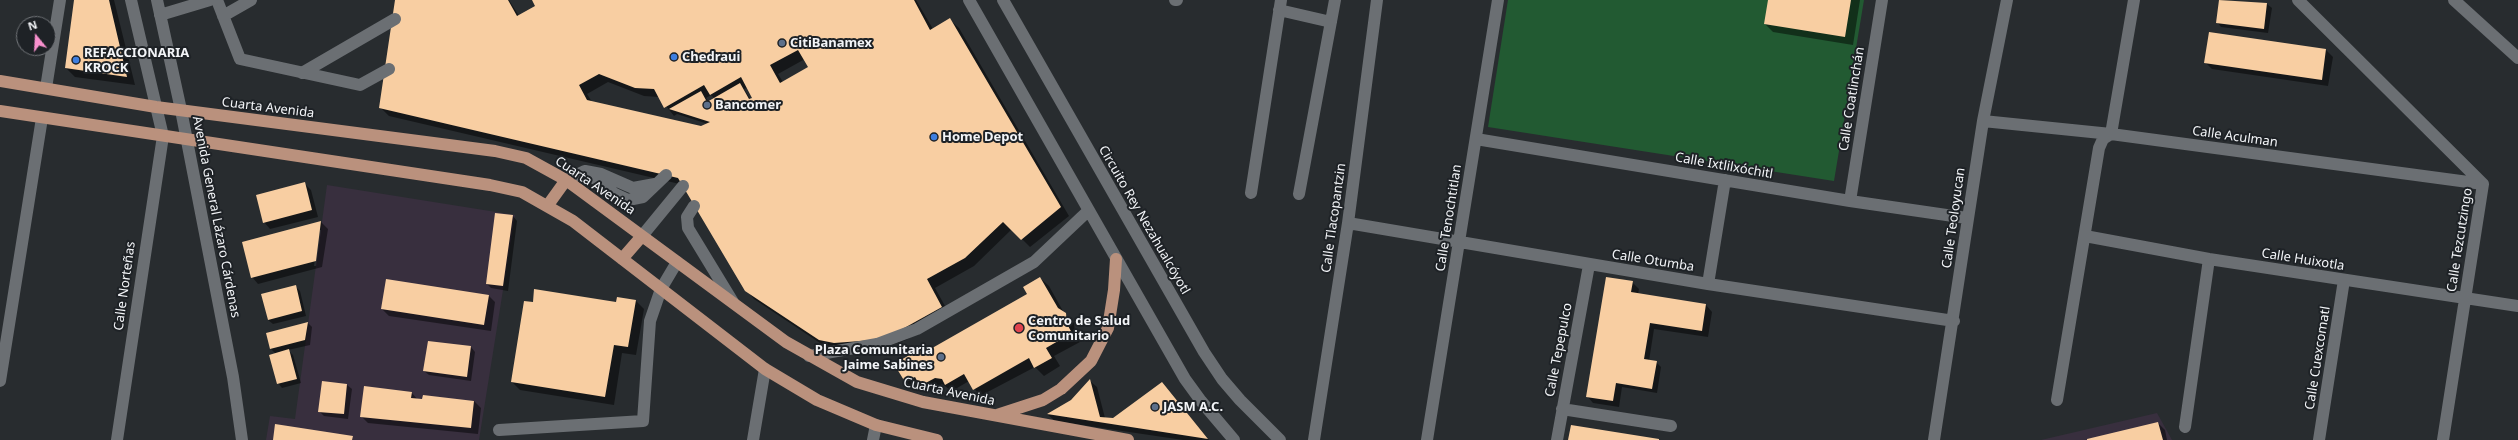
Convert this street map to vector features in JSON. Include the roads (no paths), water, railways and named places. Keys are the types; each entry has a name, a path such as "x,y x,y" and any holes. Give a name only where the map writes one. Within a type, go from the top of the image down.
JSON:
{"main road":[{"name":"Cuarta Avenida","path":"0,81 156,107 495,151 526,158 566,180 677,262 809,356 857,382 893,395 992,416 1128,440"},
{"path":"0,111 490,185 522,192 548,205 573,221 764,369 817,400 876,426 937,440"},
{"path":"548,205 566,180"},
{"path":"622,259 642,236"},
{"path":"992,416 1043,400 1061,389 1091,362 1108,328 1114,290 1116,259"}],"street":[{"path":"46,88 60,0"},
{"path":"131,0 162,136"},
{"name":"Avenida General Lázaro Cárdenas","path":"157,0 181,110 233,377 242,440"},
{"path":"160,15 210,0"},
{"path":"217,0 240,59 360,86 389,69"},
{"path":"223,16 251,0"},
{"path":"970,0 1185,379 1201,402 1234,440"},
{"name":"Circuito Rey Nezahualcóyotl","path":"1003,0 1204,352 1222,379 1280,440"},
{"path":"1299,194 1335,0"},
{"name":"Calle Tlacopantzin","path":"1314,440 1348,223 1377,0"},
{"name":"Calle Tenochtitlan","path":"1428,440 1498,0"},
{"name":"Calle Coatlinchán","path":"1850,201 1882,0"},
{"name":"Calle Teoloyucan","path":"1934,440 1954,321 1967,218 1983,121 2007,0"},
{"path":"2057,400 2100,148 2103,140 2111,134 2134,0"},
{"name":"Calle Tezcutzingo","path":"2298,0 2483,184 2443,440"},
{"path":"2454,0 2518,58"},
{"path":"1251,193 1280,5 1331,22"},
{"path":"302,73 395,19"},
{"path":"0,381 42,118"},
{"name":"Calle Aculman","path":"1983,121 2111,134 2483,184"},
{"name":"Calle Norteñas","path":"117,440 162,136"},
{"name":"Calle Ixtlilxóchitl","path":"1476,139 1850,201 1967,218"},
{"path":"566,180 585,171 602,174 633,188 655,184 666,175"},
{"path":"1708,284 1724,180"},
{"path":"642,236 683,186"},
{"path":"694,206 687,217 688,228 733,302"},
{"path":"809,356 877,344 917,329 1034,262 1088,210"},
{"name":"Calle Otumba","path":"1348,223 1589,265 1954,321"},
{"name":"Calle Huixotla","path":"2085,236 2209,259 2518,306"},
{"path":"2185,427 2209,259"},
{"path":"500,430 643,421 650,320 661,289 677,262"},
{"name":"Calle Tepepulco","path":"1557,440 1589,265"},
{"name":"Calle Cuexcomatl","path":"2319,440 2344,280"},
{"path":"752,440 764,369"},
{"path":"1562,409 1671,426"},
{"path":"873,440 876,426"}],"place":[{"name":"CitiBanamex","path":"782,43"},
{"name":"Chedraui","path":"674,57"},
{"name":"REFACCIONARIA KROCK","path":"76,60"},
{"name":"Bancomer","path":"707,105"},
{"name":"Home Depot","path":"934,137"},
{"name":"Centro de Salud Comunitario","path":"1019,328"},
{"name":"Plaza Comunitaria Jaime Sabines","path":"941,357"},
{"name":"JASM A.C.","path":"1155,407"}]}
